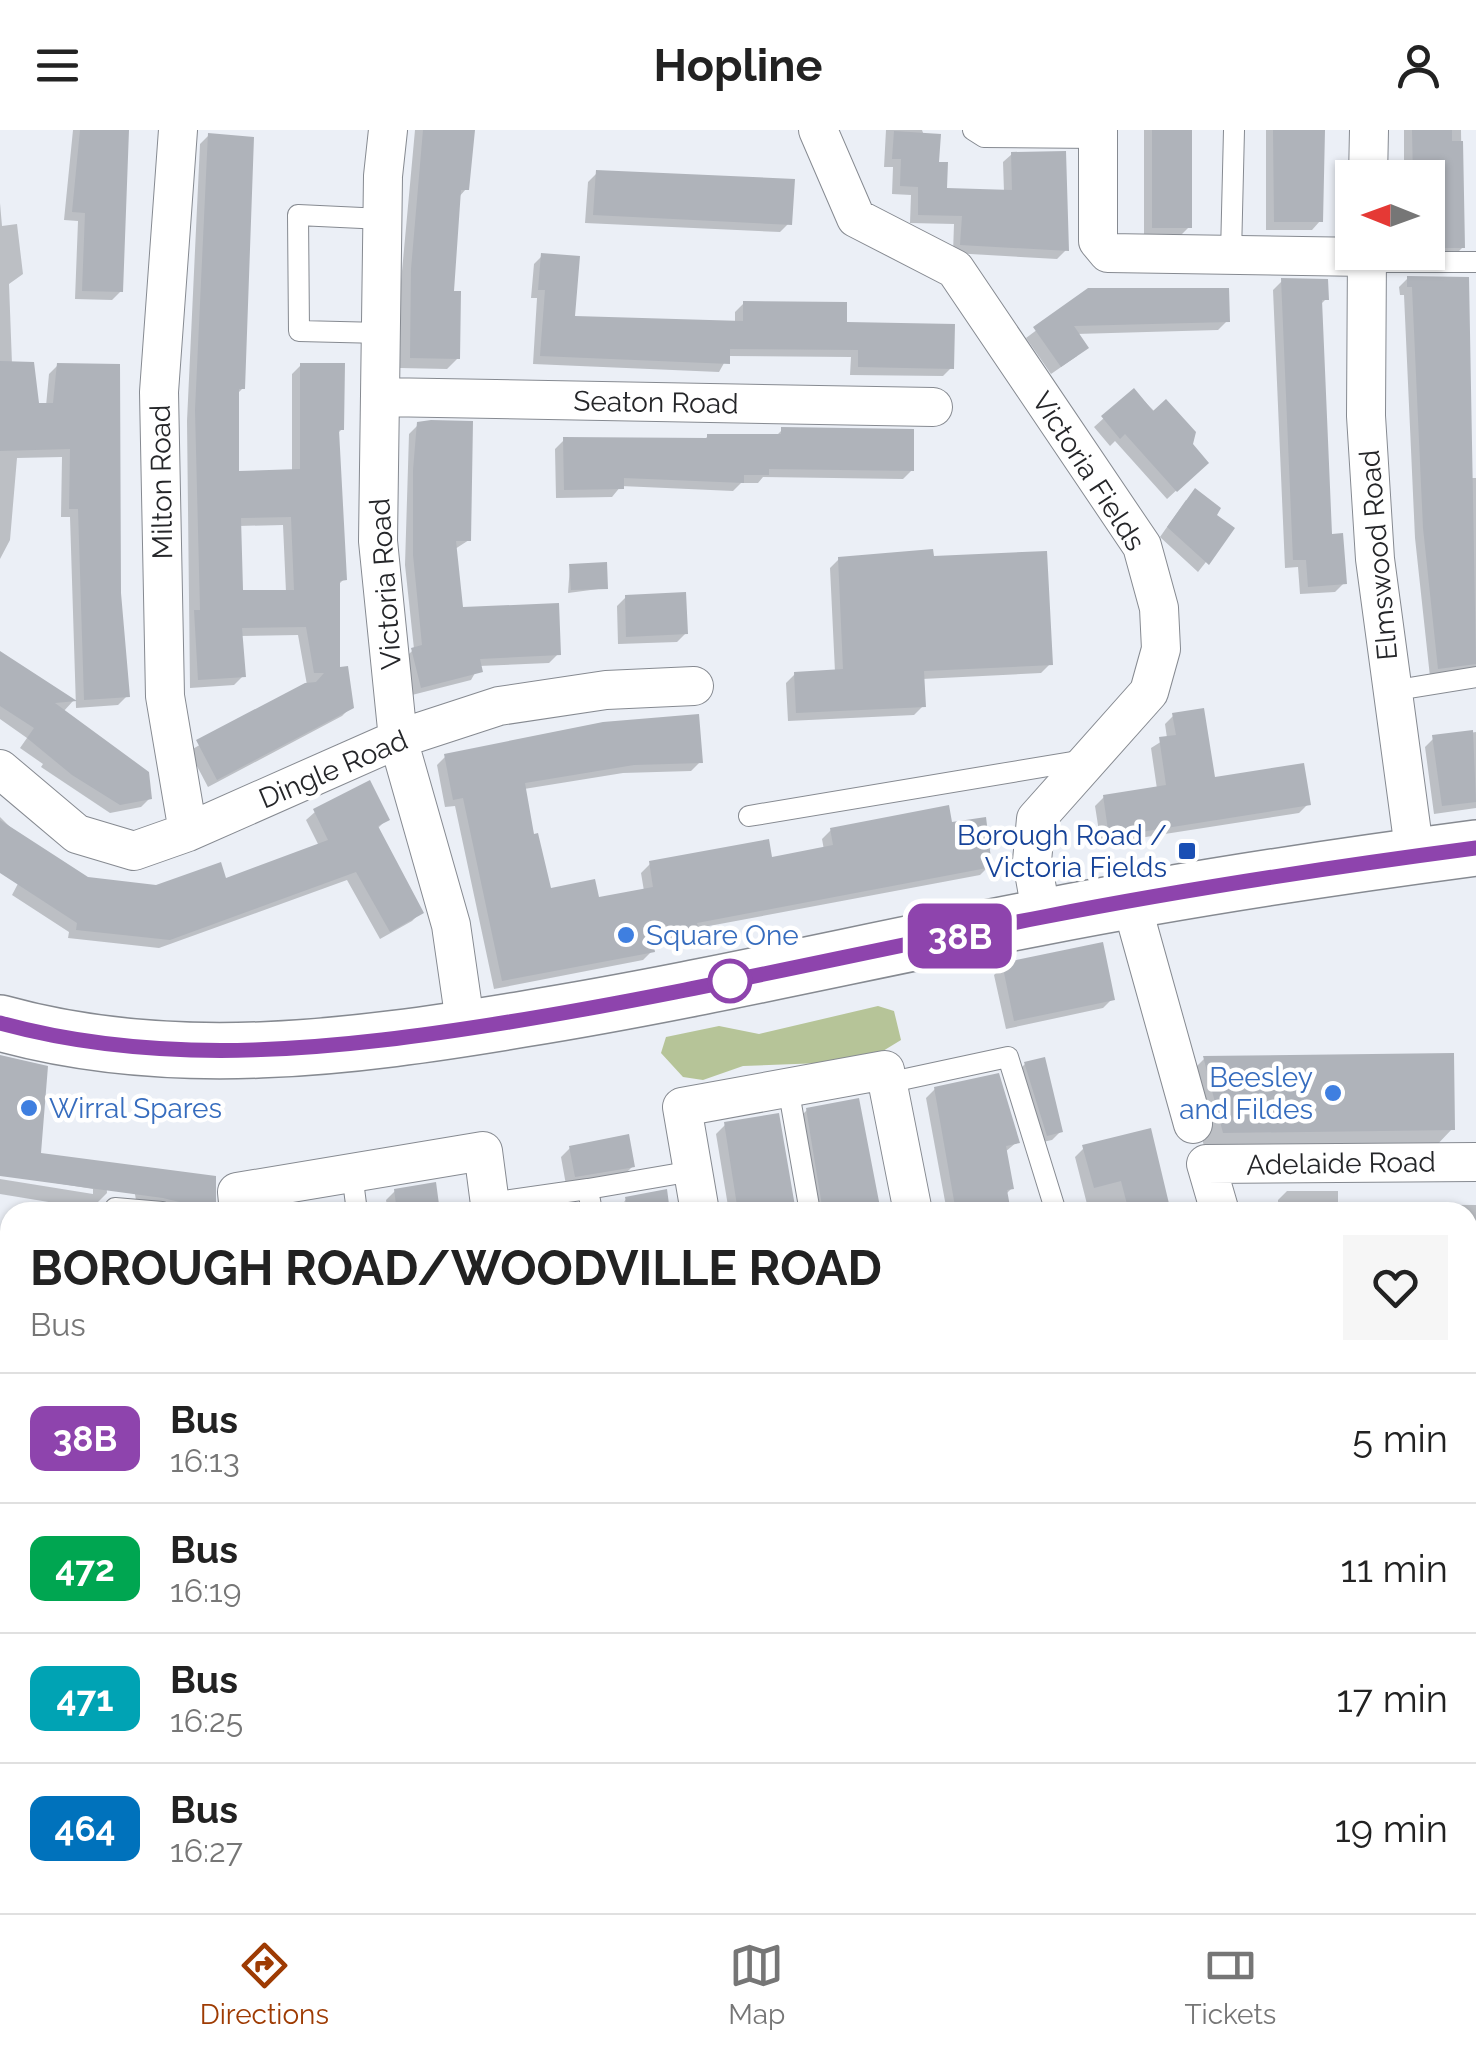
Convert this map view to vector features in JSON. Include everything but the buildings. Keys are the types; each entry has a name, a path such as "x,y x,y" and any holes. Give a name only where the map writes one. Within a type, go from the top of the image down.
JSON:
{"highway":[{"path":"0,1023 168,1051 281,1050 466,1029 1042,917 1476,848"}],"street":[{"name":"Milton Road","path":"178,130 159,411 165,696 188,832"},
{"name":"Victoria Road","path":"388,130 378,541 398,739 451,926 466,1029"},
{"name":"Victoria Fields","path":"818,130 856,218 955,269 1142,546 1159,608 1161,649 1149,692 1036,820 1032,861 1042,917"},
{"path":"1368,130 1368,160"},
{"path":"1098,134 1098,241 1108,253 1335,256"},
{"name":"Elmswood Road","path":"1367,270 1367,434 1375,559 1415,856"},
{"name":"Seaton Road","path":"380,398 933,407"},
{"name":"Dingle Road","path":"0,769 77,834 134,851 188,832 398,739 499,706 606,690 694,686"},
{"path":"1130,902 1193,1124"},
{"path":"698,1202 682,1106 788,1087 886,1076 910,1202"},
{"path":"238,1202 352,1173 482,1151 490,1202"},
{"name":"Adelaide Road","path":"1217,1202 1206,1164 1476,1162"}],"lane":[{"path":"973,130 984,137 1098,134"},
{"path":"1231,254 1234,130"},
{"path":"381,333 299,331 298,214 383,219"},
{"path":"1445,261 1476,262"},
{"path":"1391,691 1476,676"},
{"path":"749,816 1091,759"},
{"path":"886,1076 1008,1057 1053,1202"},
{"path":"788,1087 808,1202"},
{"path":"522,1202 693,1171"},
{"path":"352,1173 356,1202"},
{"path":"588,1189 590,1202"}],"green space":[{"path":"878,1006 894,1011 901,1040 878,1054 849,1062 743,1066 703,1080 683,1077 661,1053 666,1037 719,1026 759,1034"}],"bus line":[{"name":"38B","path":"0,1023 168,1051 281,1050 378,1041 585,1009 1042,917 1476,848"}],"place":[{"name":"Borough Road / Victoria Fields","path":"1187,851"},
{"name":"Square One","path":"626,935"},
{"name":"Beesley and Fildes","path":"1333,1093"},
{"name":"Wirral Spares","path":"29,1108"}]}
